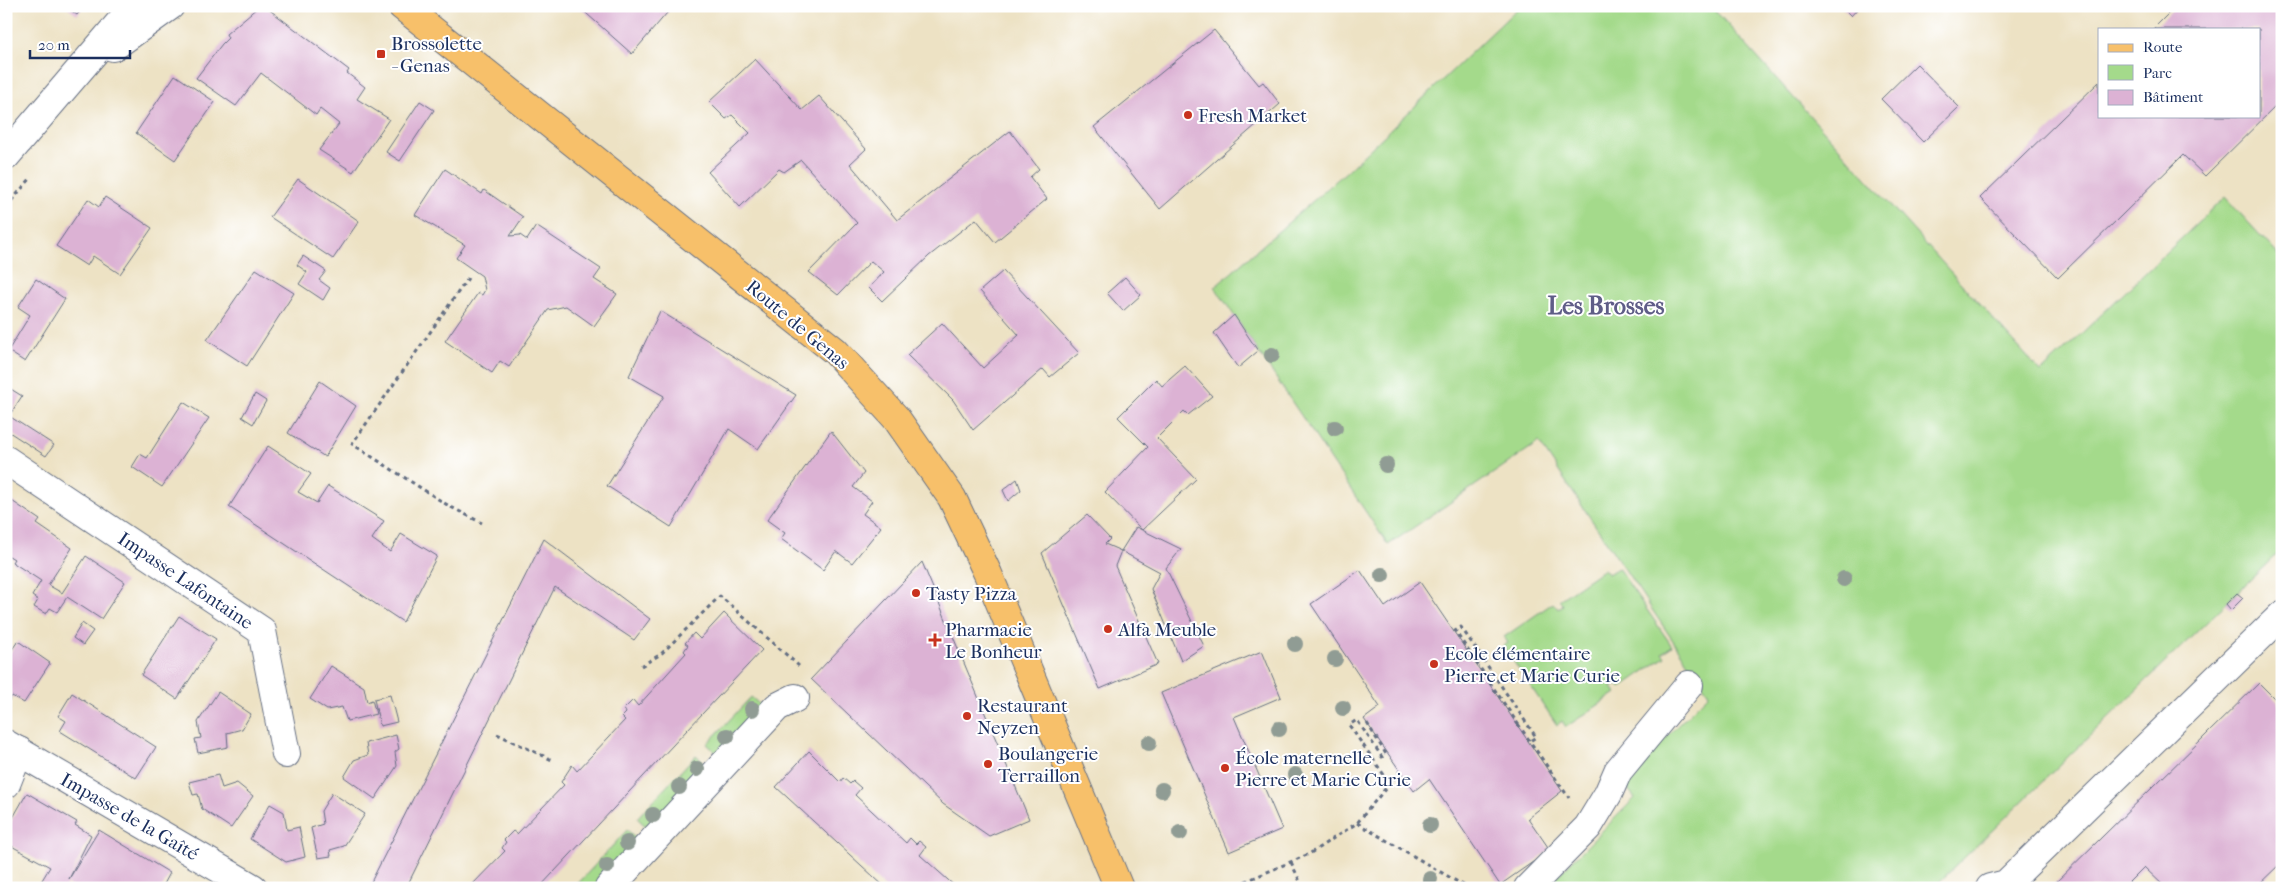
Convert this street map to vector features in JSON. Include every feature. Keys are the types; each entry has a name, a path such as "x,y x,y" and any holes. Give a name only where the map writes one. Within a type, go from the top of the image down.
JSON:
{"main road":[{"name":"Route de Genas","path":"402,6 835,351 896,418 952,498 988,574 1119,888"}],"street":[{"path":"6,156 134,6"},
{"path":"78,72 170,6"},
{"name":"Impasse Lafontaine","path":"6,460 262,631 286,754"},
{"path":"1990,888 2006,884 2282,615"},
{"path":"1528,888 1588,826 1608,794 1618,771 1689,685"},
{"path":"609,888 777,707 795,698"},
{"path":"6,784 13,748"},
{"name":"Impasse de la Gaîté","path":"13,748 253,888"}],"path":[{"path":"6,207 31,177"},
{"path":"468,278 352,444 449,506 482,523"},
{"path":"640,666 661,654 720,596 799,666"},
{"path":"1530,741 1536,737 1461,627 1455,631 1518,724 1588,826"},
{"path":"1367,723 1386,754 1382,757 1357,720 1349,725 1390,782"},
{"path":"497,734 552,760"},
{"path":"1230,888 1309,854 1357,823 1400,771"},
{"path":"1357,823 1468,888"},
{"path":"1290,862 1303,888"}],"green space":[{"path":"1520,6 1711,6 2041,372 2225,197 2282,259 2282,549 1933,888 1545,888 1635,798 1622,781 1709,694 1539,442 1388,545 1215,287 1346,172"},
{"path":"1618,568 1672,646 1662,653 1665,657 1620,688 1617,684 1612,687 1616,693 1566,727 1562,721 1557,725 1503,646 1508,643 1504,637 1553,603 1558,609 1563,605 1559,600 1604,569 1608,574"},
{"path":"751,697 766,710 722,758 707,744"},
{"path":"696,755 711,769 652,832 637,818"},
{"path":"627,830 642,843 601,888 574,888"}],"building":[{"path":"65,6 84,6 77,15"},
{"path":"578,6 673,6 632,54"},
{"path":"1841,6 1860,6 1851,16"},
{"path":"2176,6 2282,6 2282,100 2205,176 2183,155 2058,278 1980,198 2098,83 2098,118 2260,118 2260,28 2154,28"},
{"path":"258,7 267,8 349,70 347,73 365,87 357,99 389,119 353,172 319,150 339,124 320,109 316,115 261,73 236,106 196,78 228,38 226,34"},
{"name":"Fresh Market","path":"1214,30 1259,85 1263,82 1280,104 1160,209 1094,127"},
{"path":"755,59 802,110 819,96 866,149 850,164 897,220 1010,131 1039,169 1030,177 1047,199 995,242 976,219 929,256 882,301 869,288 884,272 871,261 838,295 809,272 857,223 801,160 784,172 779,169 740,207 708,172 750,133 732,115 726,119 709,102"},
{"path":"1917,64 1959,107 1923,142 1881,99"},
{"path":"175,75 215,102 175,160 136,133"},
{"path":"420,101 434,110 400,161 386,152"},
{"path":"445,169 482,194 484,190 523,217 510,236 520,235 527,240 536,226 601,269 594,279 617,294 594,326 566,306 548,310 509,367 500,361 492,373 445,341 478,293 482,295 485,290 482,276 456,258 465,245 415,215"},
{"path":"298,179 359,221 333,259 270,217"},
{"path":"105,197 152,228 120,274 93,256 87,266 56,246 88,199 99,207"},
{"path":"303,256 326,271 319,280 330,288 323,300 299,284 307,272 297,265"},
{"path":"256,269 294,293 247,366 207,340"},
{"path":"1003,271 1079,353 1050,377 1043,369 973,430 953,400 907,355 942,323 983,368 1019,335 980,291"},
{"path":"1125,277 1141,295 1123,311 1107,293"},
{"path":"36,279 65,299 25,362 8,351 30,315 18,307"},
{"path":"660,311 796,395 758,449 729,429 671,527 607,486 664,396 629,376"},
{"path":"1234,315 1258,351 1238,368 1214,333"},
{"path":"1185,366 1212,396 1188,415 1184,411 1157,438 1196,479 1142,530 1105,492 1148,447 1118,417 1156,379 1162,386"},
{"path":"320,381 356,406 325,457 288,433"},
{"path":"6,386 22,396 9,416 54,445 46,456 6,430"},
{"path":"255,394 266,401 253,424 242,417"},
{"path":"183,402 209,418 162,487 132,467 140,454 147,458"},
{"path":"831,431 864,473 853,487 872,501 863,514 881,527 852,563 836,551 823,570 781,539 785,533 767,520"},
{"path":"268,446 311,474 298,492 317,503 328,486 384,521 372,539 390,552 401,534 437,556 403,622 229,507"},
{"path":"1017,479 1021,490 1008,501 1003,490"},
{"path":"6,497 40,520 37,524 72,548 48,585 62,593 86,556 125,582 101,619 67,597 57,612 50,608 46,614 34,607 38,600 32,596 41,581 12,562 14,559 6,554"},
{"name":"Alfa Meuble","path":"1087,515 1110,539 1105,544 1121,551 1115,566 1158,664 1100,689 1042,553"},
{"path":"1136,527 1181,549 1166,568 1204,646 1181,661 1151,589 1160,572 1121,551"},
{"path":"544,539 650,619 634,640 555,587 406,888 368,888"},
{"path":"922,562 1029,819 989,836 943,804 811,679"},
{"name":"Ecole élémentaire Pierre et Marie Curie","path":"1360,570 1385,607 1420,582 1562,791 1528,818 1550,850 1500,885 1429,779 1414,791 1364,719 1380,707 1311,604"},
{"path":"2237,593 2243,598 2231,610 2226,604"},
{"path":"724,613 762,650 539,888 469,888 505,851 502,848 506,842 504,840 513,831 517,834 564,785 561,782 572,765 577,771 625,720 622,717 626,713 624,709 633,700 638,706 686,653 684,651 688,645 685,643 694,633 700,639"},
{"path":"179,616 216,639 177,699 141,675"},
{"path":"82,623 93,631 83,645 73,638"},
{"path":"18,641 50,663 24,703 12,696 6,705 6,658"},
{"name":"École maternelle Pierre et Marie Curie","path":"1262,651 1281,697 1234,717 1282,829 1229,852 1161,693"},
{"path":"331,666 364,687 367,702 372,700 376,714 347,721 342,707 327,710 310,699"},
{"path":"2259,683 2282,706 2282,862 2255,888 2166,888 2144,867 2123,888 2050,888"},
{"path":"218,692 251,714 242,729 227,733 228,747 198,753 195,739 201,738 198,722"},
{"path":"72,693 156,747 136,778 60,731 66,721 58,716"},
{"path":"390,695 397,722 380,726 374,699"},
{"path":"396,735 399,749 395,752 397,766 375,799 344,777 354,760 368,755 366,743"},
{"path":"809,751 840,782 843,778 850,784 853,781 861,788 855,795 906,843 910,838 916,844 919,841 926,847 920,855 957,888 886,888 776,787"},
{"path":"218,775 222,788 237,783 253,796 231,828 202,809 198,794 193,795 189,782"},
{"path":"27,793 77,822 75,825 91,835 69,879 99,830 170,873 162,888 73,888 67,884 65,888 43,888 39,885 50,867 6,843 6,830"},
{"path":"332,793 365,814 344,846 330,850 331,856 318,858 311,828 323,824 321,811"},
{"path":"270,804 284,812 287,830 299,827 305,857 286,862 250,839"}],"place":[{"name":"Brossolette - Genas","path":"381,54"},
{"name":"Fresh Market","path":"1188,115"},
{"name":"Tasty Pizza","path":"916,593"},
{"name":"Alfa Meuble","path":"1108,629"},
{"name":"Pharmacie Le Bonheur","path":"935,640"},
{"name":"Ecole élémentaire Pierre et Marie Curie","path":"1434,664"},
{"name":"Restaurant Neyzen","path":"967,716"},
{"name":"Boulangerie Terraillon","path":"988,764"},
{"name":"École maternelle Pierre et Marie Curie","path":"1225,768"}],"district":[{"name":"Les Brosses","path":"1606,306"}]}
